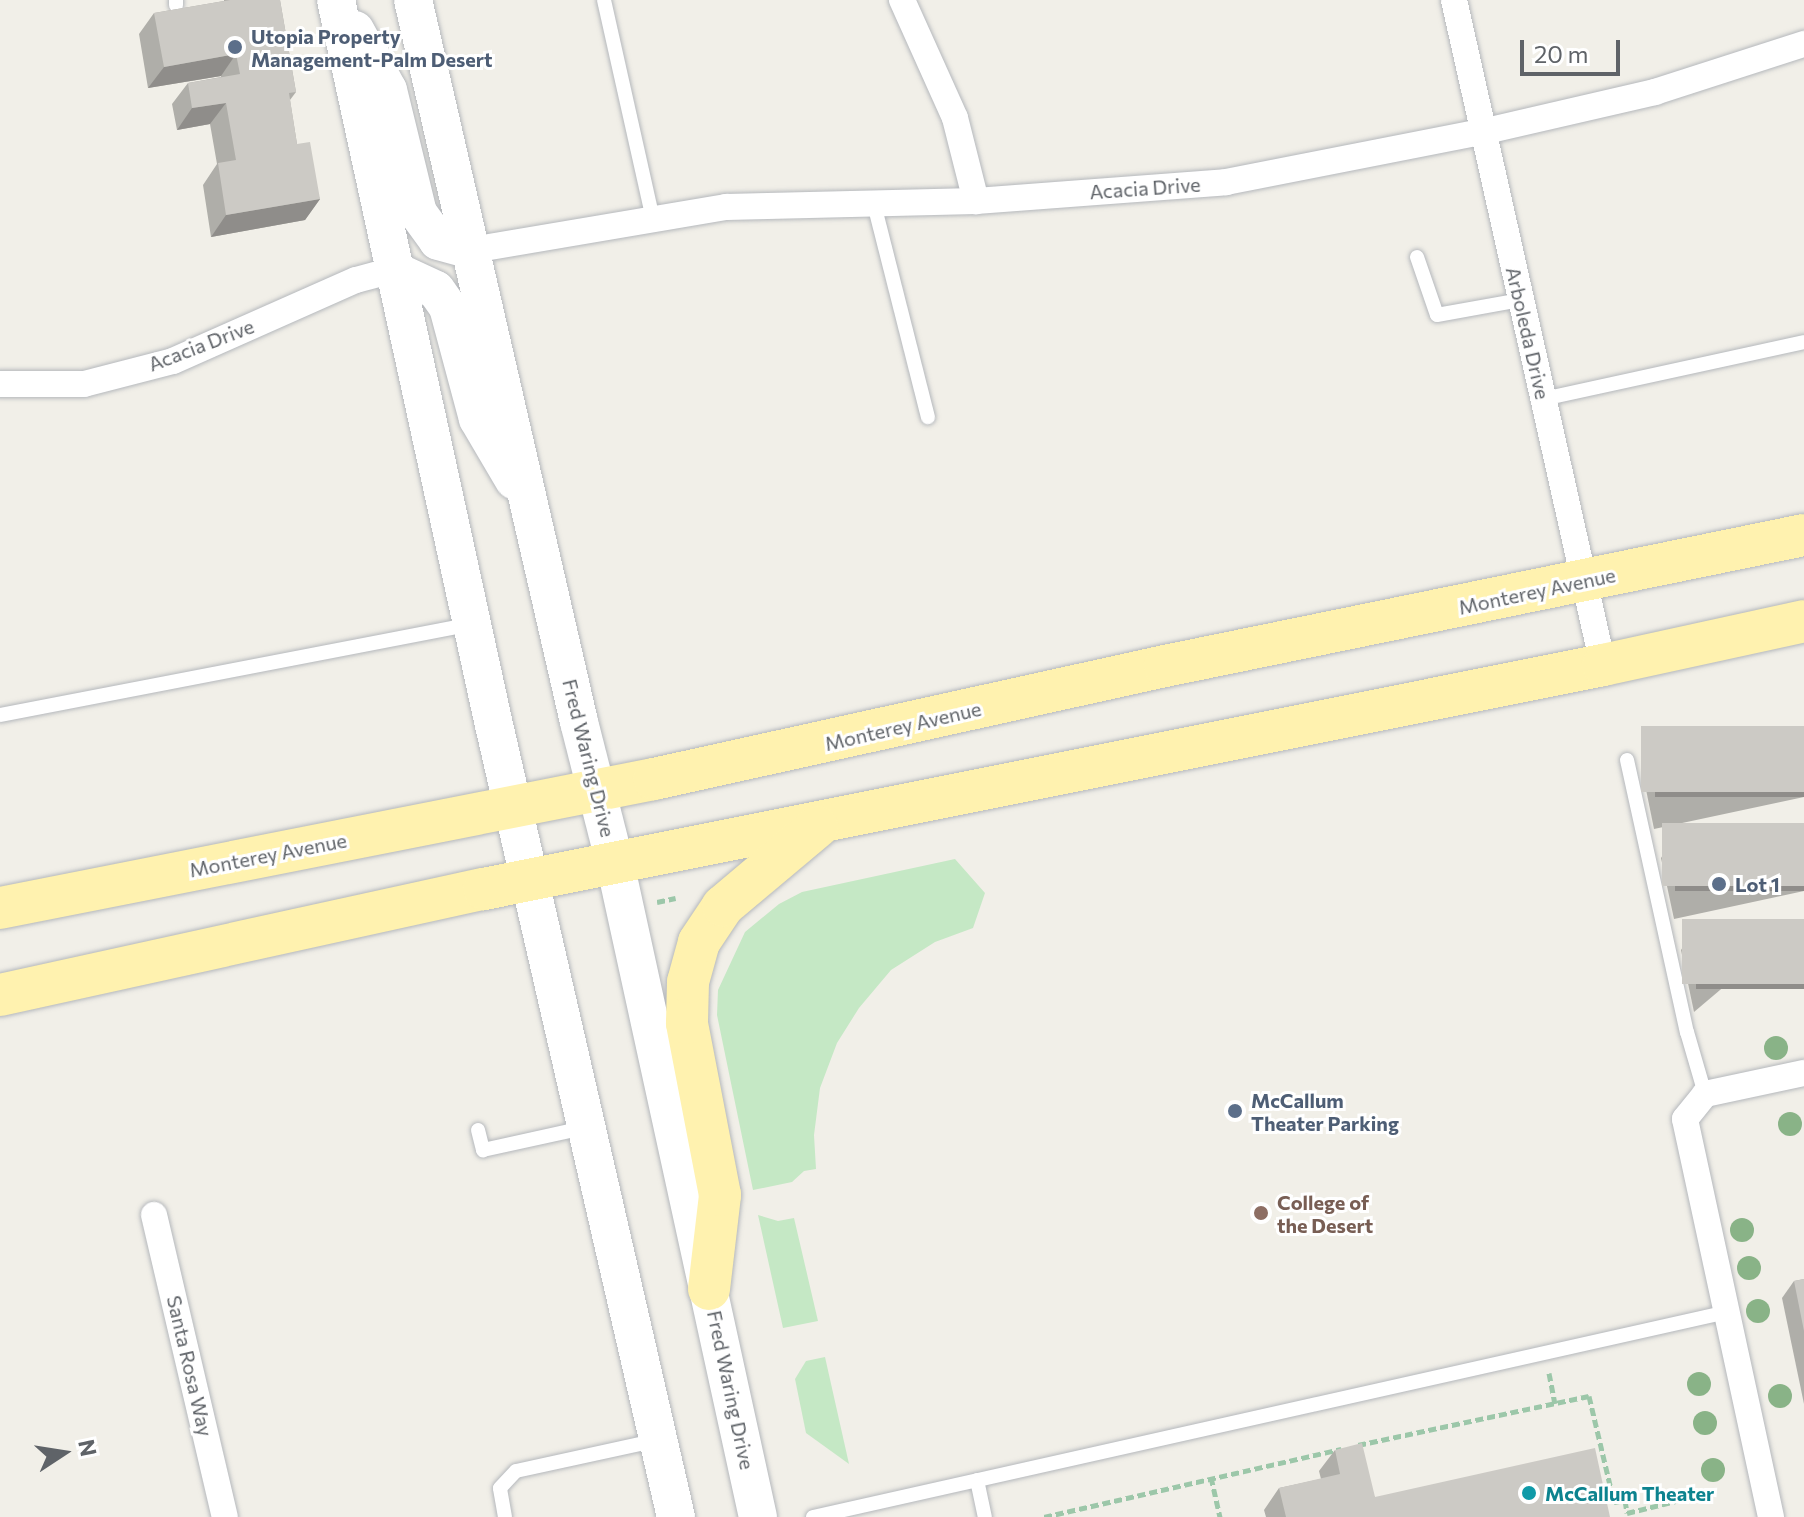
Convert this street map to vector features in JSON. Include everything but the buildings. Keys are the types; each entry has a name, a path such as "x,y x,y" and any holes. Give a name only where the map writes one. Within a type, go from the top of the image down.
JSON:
{"main road":[{"path":"338,0 388,90 418,213 438,241 472,250"},
{"path":"338,0 393,270 676,1517"},
{"name":"Fred Waring Drive","path":"413,0 615,863 758,1517"},
{"path":"393,270 436,290 448,307 478,419 503,466 528,498"},
{"name":"Monterey Avenue","path":"0,908 858,737 1165,666 1804,535"},
{"path":"0,995 531,880 1603,665 1804,621"},
{"path":"709,1289 720,1195 687,1023 688,982 699,942 723,906 757,874 824,822"}],"street":[{"path":"902,0 955,118 976,201"},
{"name":"Arboleda Drive","path":"1454,0 1603,665"},
{"name":"Acacia Drive","path":"472,250 726,207 976,201 1226,182 1482,132 1655,92 1804,44"},
{"name":"Acacia Drive","path":"0,384 84,384 173,361 356,280 393,270"},
{"path":"1771,1517 1685,1119 1705,1094 1804,1073"},
{"name":"Santa Rosa Way","path":"154,1215 225,1517"}],"lane":[{"path":"604,0 653,219"},
{"path":"874,204 928,417"},
{"path":"1417,257 1437,315 1520,300"},
{"path":"1543,399 1804,342"},
{"path":"0,715 472,624"},
{"path":"1627,760 1687,1032 1705,1094"},
{"path":"478,1130 483,1150 588,1127"},
{"path":"813,1517 1727,1312"},
{"path":"505,1517 500,1488 516,1471 658,1440"},
{"path":"977,1480 985,1517"}],"path":[{"path":"655,902 676,898"},
{"path":"1044,1517 1211,1477 1589,1396 1614,1502 1625,1500 1627,1513 1676,1501"},
{"path":"1211,1477 1220,1517"}],"green space":[{"path":"955,859 985,893 973,928 935,942 891,970 859,1008 837,1043 820,1088 814,1135 816,1169 804,1171 792,1182 753,1190 717,1015 718,990 745,932 779,904 802,892"},
{"path":"758,1215 778,1221 794,1218 818,1321 783,1328"},
{"path":"825,1357 849,1464 806,1433 795,1379 806,1361"}],"place":[{"name":"Utopia Property Management-Palm Desert","path":"235,47"},
{"name":"Lot 1","path":"1719,884"},
{"name":"McCallum Theater Parking","path":"1235,1111"},
{"name":"College of the Desert","path":"1261,1213"},
{"name":"McCallum Theater","path":"1529,1493"}]}
